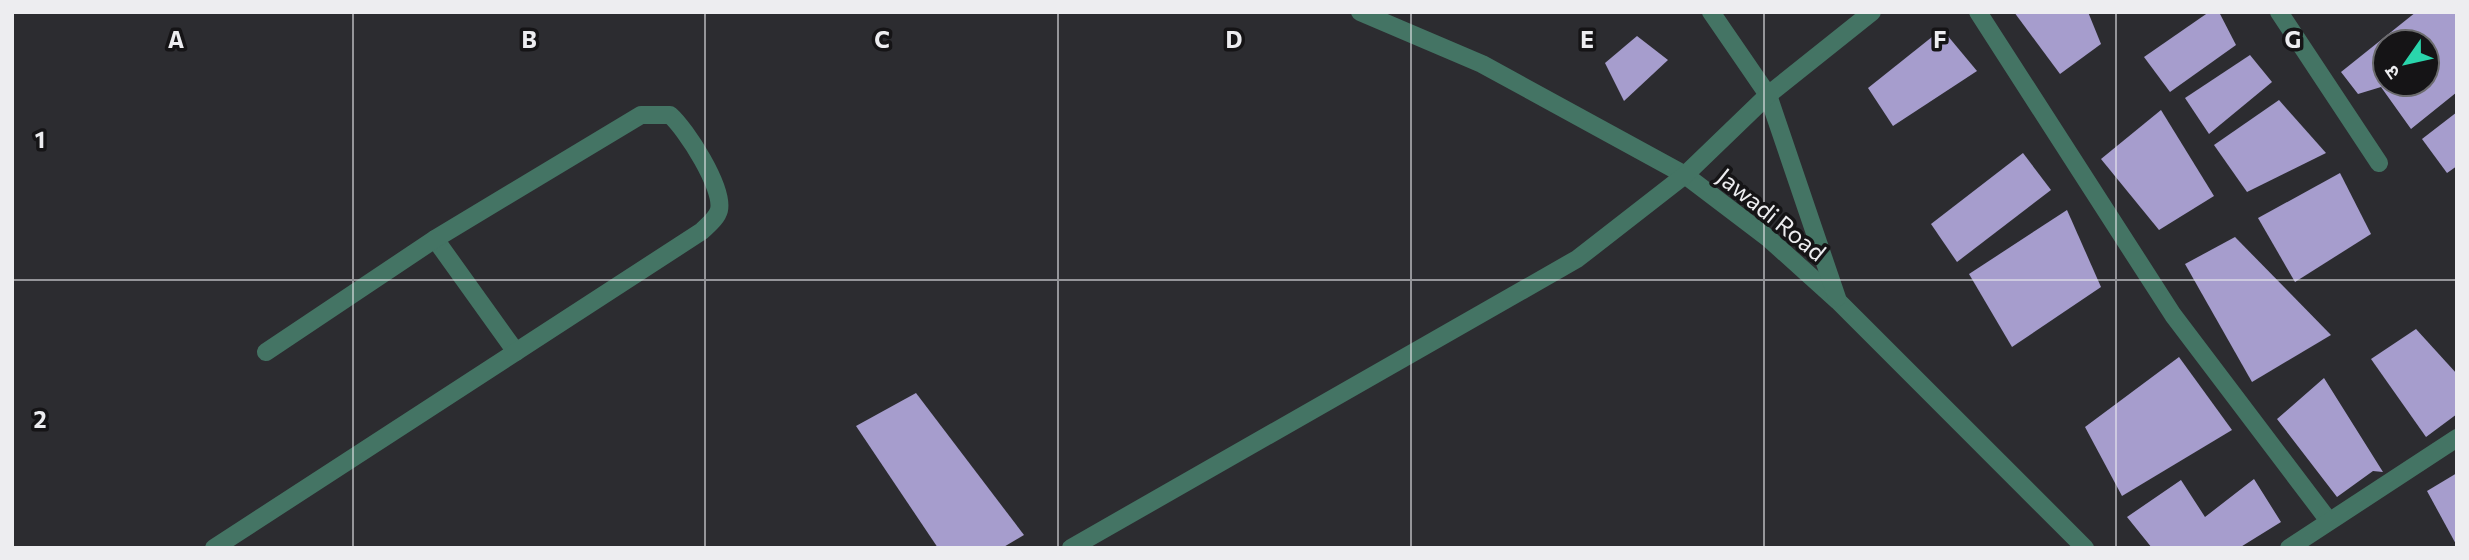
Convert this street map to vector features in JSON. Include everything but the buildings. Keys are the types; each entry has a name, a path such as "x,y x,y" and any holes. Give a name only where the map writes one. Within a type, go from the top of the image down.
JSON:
{"street":[{"name":"Jawadi Road","path":"1360,12 1482,64 1685,175 1768,237 1838,301 2085,548"},
{"path":"1710,12 1768,95 1838,301"},
{"path":"1070,548 1577,259 1685,175 1768,95 1872,12"},
{"path":"1978,12 2172,315 2329,521"},
{"path":"2279,12 2379,163"},
{"path":"214,548 702,231 718,214 720,203 715,187 683,126 670,115 641,115 435,239 266,352"},
{"path":"435,239 516,352"},
{"path":"2289,548 2457,438"}]}
